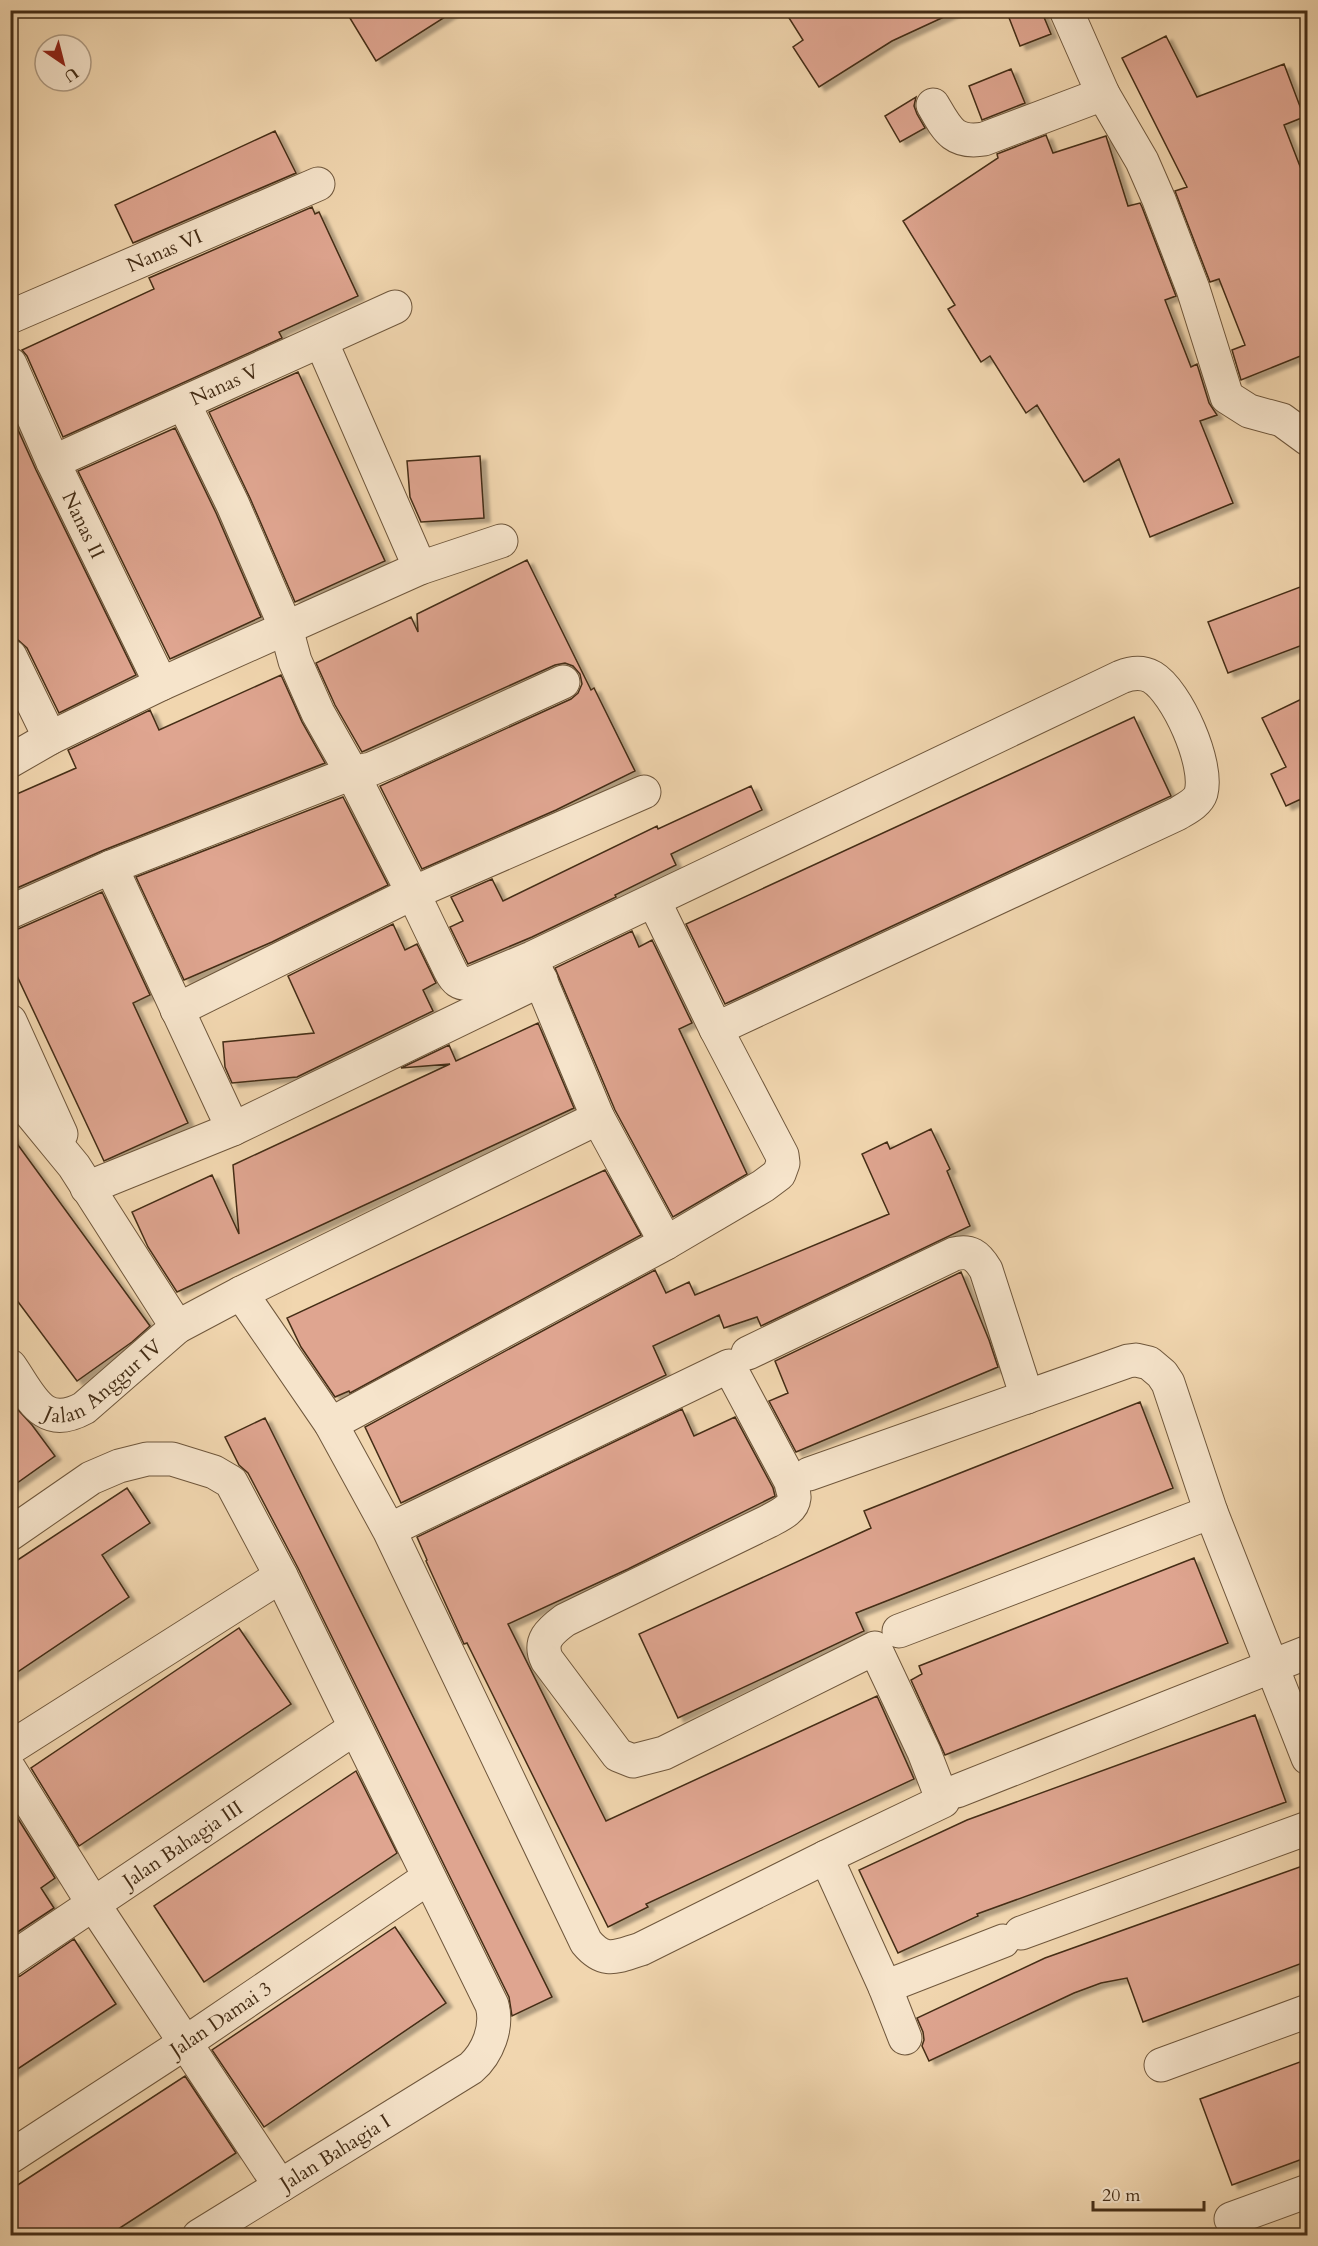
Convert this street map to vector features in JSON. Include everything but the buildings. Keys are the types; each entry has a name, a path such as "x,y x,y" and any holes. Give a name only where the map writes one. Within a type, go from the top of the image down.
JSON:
{"street":[{"path":"1066,10 1104,94 1142,160 1159,200 1193,289 1227,397 1249,411 1281,420 1308,439"},
{"path":"933,105 948,130 961,139 970,141 984,139 1104,94"},
{"name":"Nanas VI","path":"10,316 318,184"},
{"name":"Nanas V","path":"53,462 395,307"},
{"path":"321,341 420,568"},
{"name":"Nanas II","path":"10,363 53,462 161,684"},
{"path":"184,404 233,505 286,628 295,661 318,713 352,773 450,970 458,982 472,983 536,969"},
{"path":"10,760 161,684 420,568 501,541"},
{"path":"10,656 50,738"},
{"path":"81,1177 233,1129 536,969 654,901 1121,677 1133,673 1150,676 1160,683 1178,708 1199,757 1202,784 1200,795 1192,805 716,1029"},
{"path":"10,912 111,867 352,773 371,769 563,682"},
{"path":"177,1010 413,893 644,792"},
{"path":"111,867 233,1129"},
{"path":"331,1424 666,1243 779,1174 783,1163 782,1155 716,1029 654,901"},
{"path":"536,969 598,1118 666,1243"},
{"path":"10,1021 44,1091 81,1177"},
{"path":"10,1088 81,1177 177,1327 240,1293 598,1118"},
{"path":"748,1353 954,1254 973,1253 980,1259 986,1270 1027,1397"},
{"path":"240,1293 331,1424 389,1530 581,1932 594,1951 603,1957 612,1958 641,1949 943,1801 924,1752 875,1648 664,1753 633,1761 618,1755 547,1660 543,1648 548,1635 565,1620 785,1513 789,1507 794,1497 791,1482 729,1366 389,1530"},
{"name":"Jalan Anggur IV","path":"10,1366 42,1410 55,1416 70,1416 84,1408 177,1327"},
{"path":"809,1474 1128,1361 1149,1363 1162,1374 1172,1393 1211,1512 1308,1758"},
{"path":"10,1534 91,1478 119,1466 147,1459 172,1459 214,1472 231,1482 281,1576 428,1878"},
{"path":"899,1631 1211,1512"},
{"path":"10,1748 281,1576"},
{"path":"957,1791 1308,1652"},
{"name":"Jalan Bahagia III","path":"10,1960 355,1728"},
{"path":"10,1770 94,1905 280,2186"},
{"path":"885,1987 1012,1937 1308,1828"},
{"path":"826,1857 885,1987 905,2038"},
{"name":"Jalan Damai 3","path":"10,2157 185,2043 428,1878"},
{"name":"Jalan Bahagia I","path":"199,2235 479,2061 494,2025 492,2005 428,1878"},
{"path":"1161,2066 1308,2011"},
{"path":"1231,2219 1308,2191"}]}
